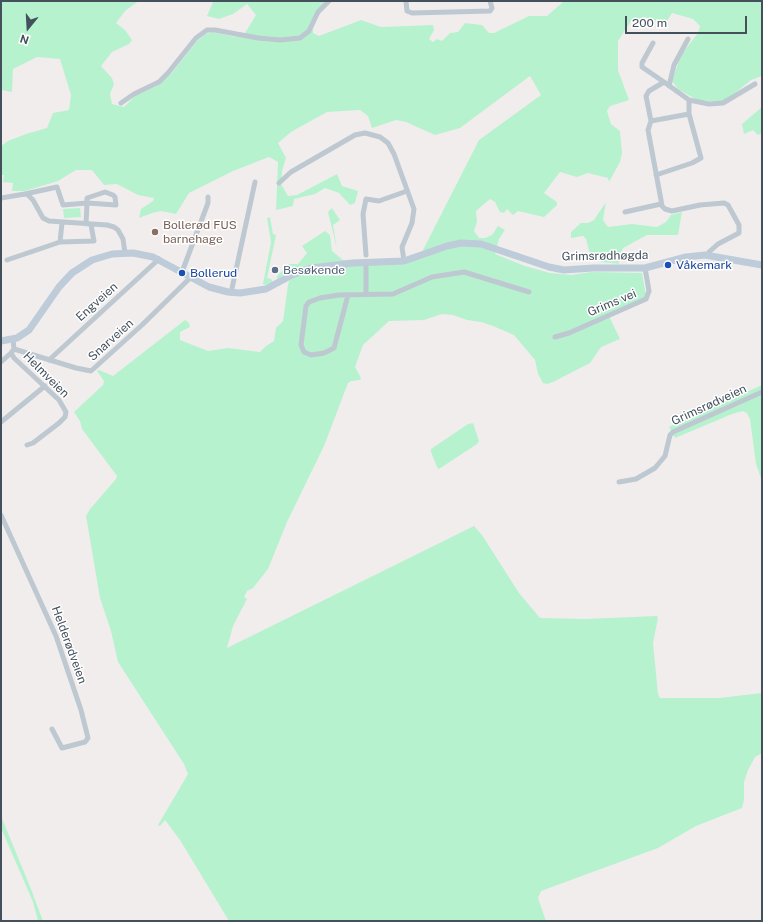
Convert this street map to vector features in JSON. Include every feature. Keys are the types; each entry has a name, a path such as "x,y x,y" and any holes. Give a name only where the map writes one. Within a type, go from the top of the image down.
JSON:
{"main road":[{"name":"Grimsrødhøgda","path":"1,341 13,339 26,332 32,326 59,286 71,273 92,260 112,254 144,254 159,259 209,287 231,293 254,292 266,289 292,275 311,268 366,259 404,261 447,246 474,243 557,269 645,268 686,257 709,255 762,265"}],"street":[{"path":"121,103 134,94 159,82 196,38 207,30 280,40 300,38 309,32 318,12 329,1"},
{"path":"406,1 407,11 418,13 490,11 492,8 490,1"},
{"path":"688,39 666,84 647,94 651,122 648,130 662,204 665,209 672,211 720,202 728,205 739,225 740,231 738,234 718,244 709,252 709,255"},
{"path":"653,43 642,63 642,67 689,100 709,104 723,103 755,84"},
{"path":"656,175 700,159 689,114 689,100"},
{"path":"651,122 689,114"},
{"path":"280,183 291,172 351,137 362,133 370,133 380,137 391,148 415,212 412,223 403,242 404,261"},
{"path":"231,293 255,182"},
{"path":"1,198 57,187 62,205 86,203 116,205 115,197 108,192 87,197 86,203 88,224 94,241 60,242 7,260"},
{"path":"366,294 366,259 363,214 366,199 379,201 407,191"},
{"path":"25,194 32,198 45,220 107,225 118,230 123,239 125,253"},
{"path":"182,272 208,203 208,197"},
{"path":"625,212 662,204"},
{"path":"60,242 62,222"},
{"name":"Engveien","path":"49,360 159,259"},
{"name":"Grims vei","path":"555,337 569,333 646,299 649,291 645,268"},
{"path":"348,295 334,348 324,353 311,355 304,352 301,345 307,304 325,297 348,295 366,294 393,294 432,277 464,272 529,292"},
{"name":"Snarveien","path":"13,351 86,371 92,370 191,277"},
{"path":"1,362 13,351 13,339"},
{"name":"Helmveien","path":"13,351 61,403 66,411 66,415 38,439 33,443 26,444"},
{"path":"1,422 45,386"},
{"name":"Grimsrødveien","path":"619,482 636,479 655,468 665,456 670,435 673,432 762,392"},
{"name":"Helderødveien","path":"1,515 56,636 81,710 88,738 85,742 62,748 52,729"}],"green space":[{"path":"1,1 139,1 126,10 116,23 125,30 132,40 129,44 112,52 101,66 112,78 114,84 110,94 112,104 124,107 135,96 157,86 171,74 197,41 206,34 212,32 236,37 245,33 256,15 247,4 233,14 219,19 207,16 213,2 210,1 325,1 313,19 313,33 319,36 361,20 381,27 433,25 434,30 429,39 433,42 437,39 442,41 450,33 458,32 465,23 482,25 489,33 494,33 529,16 547,16 564,1 762,1 762,76 751,80 724,102 697,100 678,89 672,81 681,55 698,33 700,26 693,19 672,13 665,24 645,17 631,21 618,41 618,70 629,100 610,106 607,111 611,124 620,131 622,153 620,162 609,182 608,178 588,173 577,177 560,172 544,193 557,202 557,205 544,217 518,211 513,215 507,209 504,213 500,212 495,202 490,199 476,211 477,222 474,231 479,238 485,238 492,235 498,226 505,230 499,239 495,254 525,266 550,273 571,275 592,272 642,273 647,301 609,316 620,339 601,347 590,363 547,384 543,383 538,374 535,360 514,335 493,326 453,315 442,314 424,320 389,321 363,345 355,367 361,378 360,380 351,381 348,383 324,446 287,522 268,569 253,588 247,591 244,597 247,599 233,626 227,648 474,526 482,535 519,593 540,618 585,619 657,616 658,618 653,643 658,694 660,698 719,698 762,693 762,753 755,757 748,770 744,782 744,800 742,808 696,826 658,848 541,891 538,898 546,921 229,921 180,840 165,820 160,826 158,825 188,774 184,764 118,662 111,631 100,598 86,516 117,476 82,429 80,421 74,412 103,385 104,381 97,371 99,370 113,376 185,320 189,323 190,327 180,332 180,340 208,351 228,348 260,352 274,341 276,328 283,321 291,273 277,279 277,276 289,264 298,264 307,253 302,246 325,231 330,235 332,251 343,260 400,259 422,252 479,140 541,95 530,76 460,128 435,135 406,122 396,120 372,128 368,116 360,110 327,112 291,132 278,143 286,158 282,171 281,184 288,196 297,195 337,174 342,186 358,191 355,203 350,205 339,193 325,188 315,194 294,199 293,206 276,210 278,162 269,157 233,171 189,193 176,214 161,211 139,218 141,209 153,201 154,198 138,195 117,184 104,185 92,170 76,170 58,181 25,191 12,191 13,183 3,182 4,175 1,175 1,146 8,141 47,128 53,113 69,110 71,95 60,59 37,57 13,69 12,92 1,90"},
{"path":"762,107 762,133 758,135 753,130 744,134 742,124"},
{"path":"606,202 603,220 608,227 632,224 657,227 666,222 671,215 682,212 678,235 647,235 623,248 618,259 619,264 602,262 591,258 586,239 583,236 571,238 571,232 581,223 588,223 594,220"},
{"path":"80,208 81,217 64,218 63,209"},
{"path":"332,208 340,220 333,225 337,249 328,212"},
{"path":"270,217 273,234 276,235 267,278 271,279 273,282 265,285 263,284 271,242 267,218"},
{"path":"762,385 762,481 756,464 750,419 747,413 743,411 732,414 675,438 669,427"},
{"path":"473,423 479,441 477,444 439,469 431,449 468,424"},
{"path":"1,816 43,921 38,921 33,902 1,828"}],"place":[{"name":"Bollerød FUS barnehage","path":"155,232"},
{"name":"Våkemark","path":"668,265"},
{"name":"Besøkende","path":"275,270"},
{"name":"Bollerud","path":"182,273"}]}
